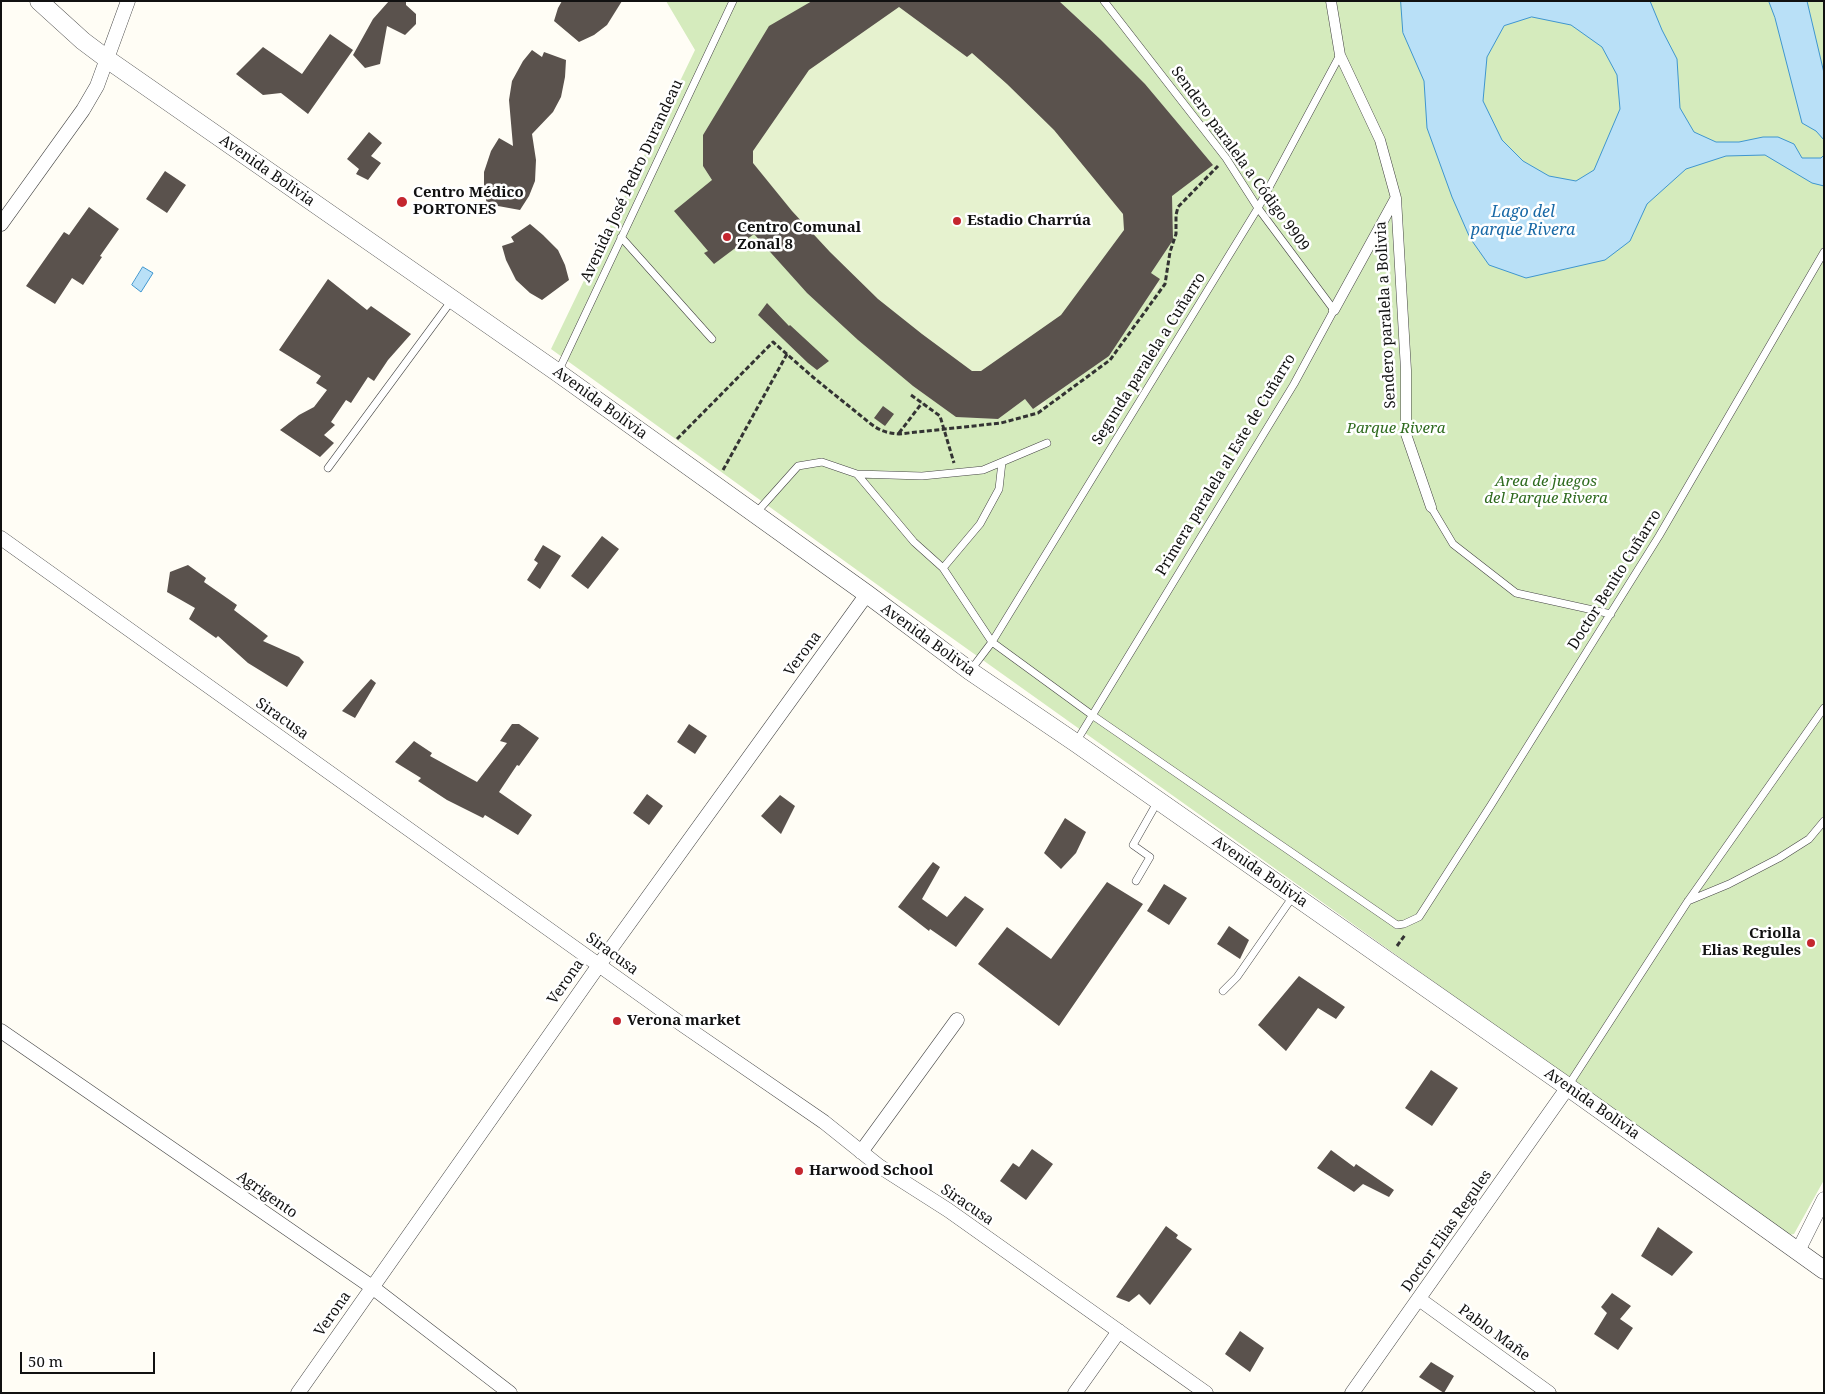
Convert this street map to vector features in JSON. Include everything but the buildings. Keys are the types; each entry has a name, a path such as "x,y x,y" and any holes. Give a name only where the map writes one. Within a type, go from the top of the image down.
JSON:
{"street":[{"name":"Avenida Bolivia","path":"39,1 107,60 558,372 754,515 867,594 970,671 1387,960 1824,1270"},
{"path":"1,224 83,110 97,86 128,1"},
{"name":"Sendero paralela a Bolivia","path":"1330,1 1340,55 1380,140 1396,198 1406,370 1406,434 1430,507"},
{"name":"Primera paralela al Este de Cuñarro","path":"1334,310 1396,198"},
{"name":"Siracusa","path":"1,538 680,1023 824,1122 879,1166 948,1210 1206,1393"},
{"name":"Verona","path":"298,1393 599,964 867,594"},
{"path":"861,1152 957,1020"},
{"name":"Agrigento","path":"1,1032 372,1287 510,1393"},
{"name":"Doctor Elias Regules","path":"1352,1393 1568,1087"},
{"path":"1798,1251 1824,1199"},
{"name":"Pablo Mañe","path":"1419,1300 1549,1393"},
{"path":"1075,1393 1119,1331"}],"lane":[{"name":"Avenida José Pedro Durandeau","path":"558,372 733,1"},
{"name":"Sendero paralela a Código 9909","path":"1104,1 1226,158 1258,208 1334,310"},
{"name":"Segunda paralela a Cuñarro","path":"970,671 992,642 1258,208 1340,55"},
{"path":"621,237 712,339"},
{"name":"Doctor Benito Cuñarro","path":"1419,917 1664,528 1824,252"},
{"path":"328,468 452,299"},
{"name":"Primera paralela al Este de Cuñarro","path":"1076,743 1294,384 1334,310"},
{"path":"754,515 798,466 822,462 857,474 922,476 956,473 983,470 1047,443"},
{"path":"943,568 980,524 999,489 1002,462"},
{"path":"857,474 914,542 943,568 992,642 1092,715 1397,925 1419,917"},
{"name":"Sendero paralela a Bolivia","path":"1430,507 1453,544 1516,593 1611,614"},
{"path":"1568,1087 1688,901 1824,708"},
{"path":"1136,881 1150,856 1133,845 1159,801"},
{"path":"1688,901 1729,884 1779,858 1809,839 1824,821"},
{"path":"1223,991 1237,977 1294,895"}],"path":[{"path":"666,451 772,342 879,430 887,433 899,434 1001,423 1038,413 1110,360 1165,284 1170,252 1176,234 1178,207 1226,158"},
{"path":"714,486 787,354"},
{"path":"911,395 940,416 956,473"},
{"path":"899,434 922,403"},
{"path":"1387,960 1419,917"}],"green space":[{"name":"Parque Rivera","path":"666,1 1824,1 1824,1180 1794,1234 1788,1235 886,591 551,349 695,50"},
{"name":"Estadio Charrúa","path":"812,1 1059,1 1145,84 1213,165 1169,198 1172,202 1173,240 1151,273 1160,279 1158,282 1161,285 1155,293 1152,291 1109,356 1045,401 1047,404 1039,410 1036,407 1033,409 1025,399 998,419 956,417 913,386 858,340 807,293 723,198 703,166 703,135 769,27"}],"water":[{"name":"Lago del parque Rivera","path":"1401,1 1650,1 1677,59 1680,108 1694,132 1716,142 1739,142 1763,137 1778,137 1794,144 1802,158 1821,158 1824,155 1824,186 1812,183 1765,155 1726,156 1686,169 1647,204 1630,241 1605,260 1526,278 1489,265 1470,238 1452,197 1427,128 1424,81 1403,33","holes":["1532,17 1571,25 1602,47 1617,75 1620,109 1594,170 1576,181 1549,176 1523,161 1502,140 1483,101 1487,57 1504,26"]},
{"path":"1769,1 1807,1 1824,73 1824,140 1816,131 1802,123"},
{"path":"143,267 153,273 141,292 132,285"}],"place":[{"name":"Centro Médico PORTONES","path":"402,202"},
{"name":"Estadio Charrúa","path":"957,221"},
{"name":"Centro Comunal Zonal 8","path":"727,237"},
{"name":"Criolla Elias Regules","path":"1811,943"},
{"name":"Verona market","path":"617,1021"},
{"name":"Harwood School","path":"799,1171"}],"park label":[{"name":"Area de juegos del Parque Rivera","path":"1546,490"}]}
